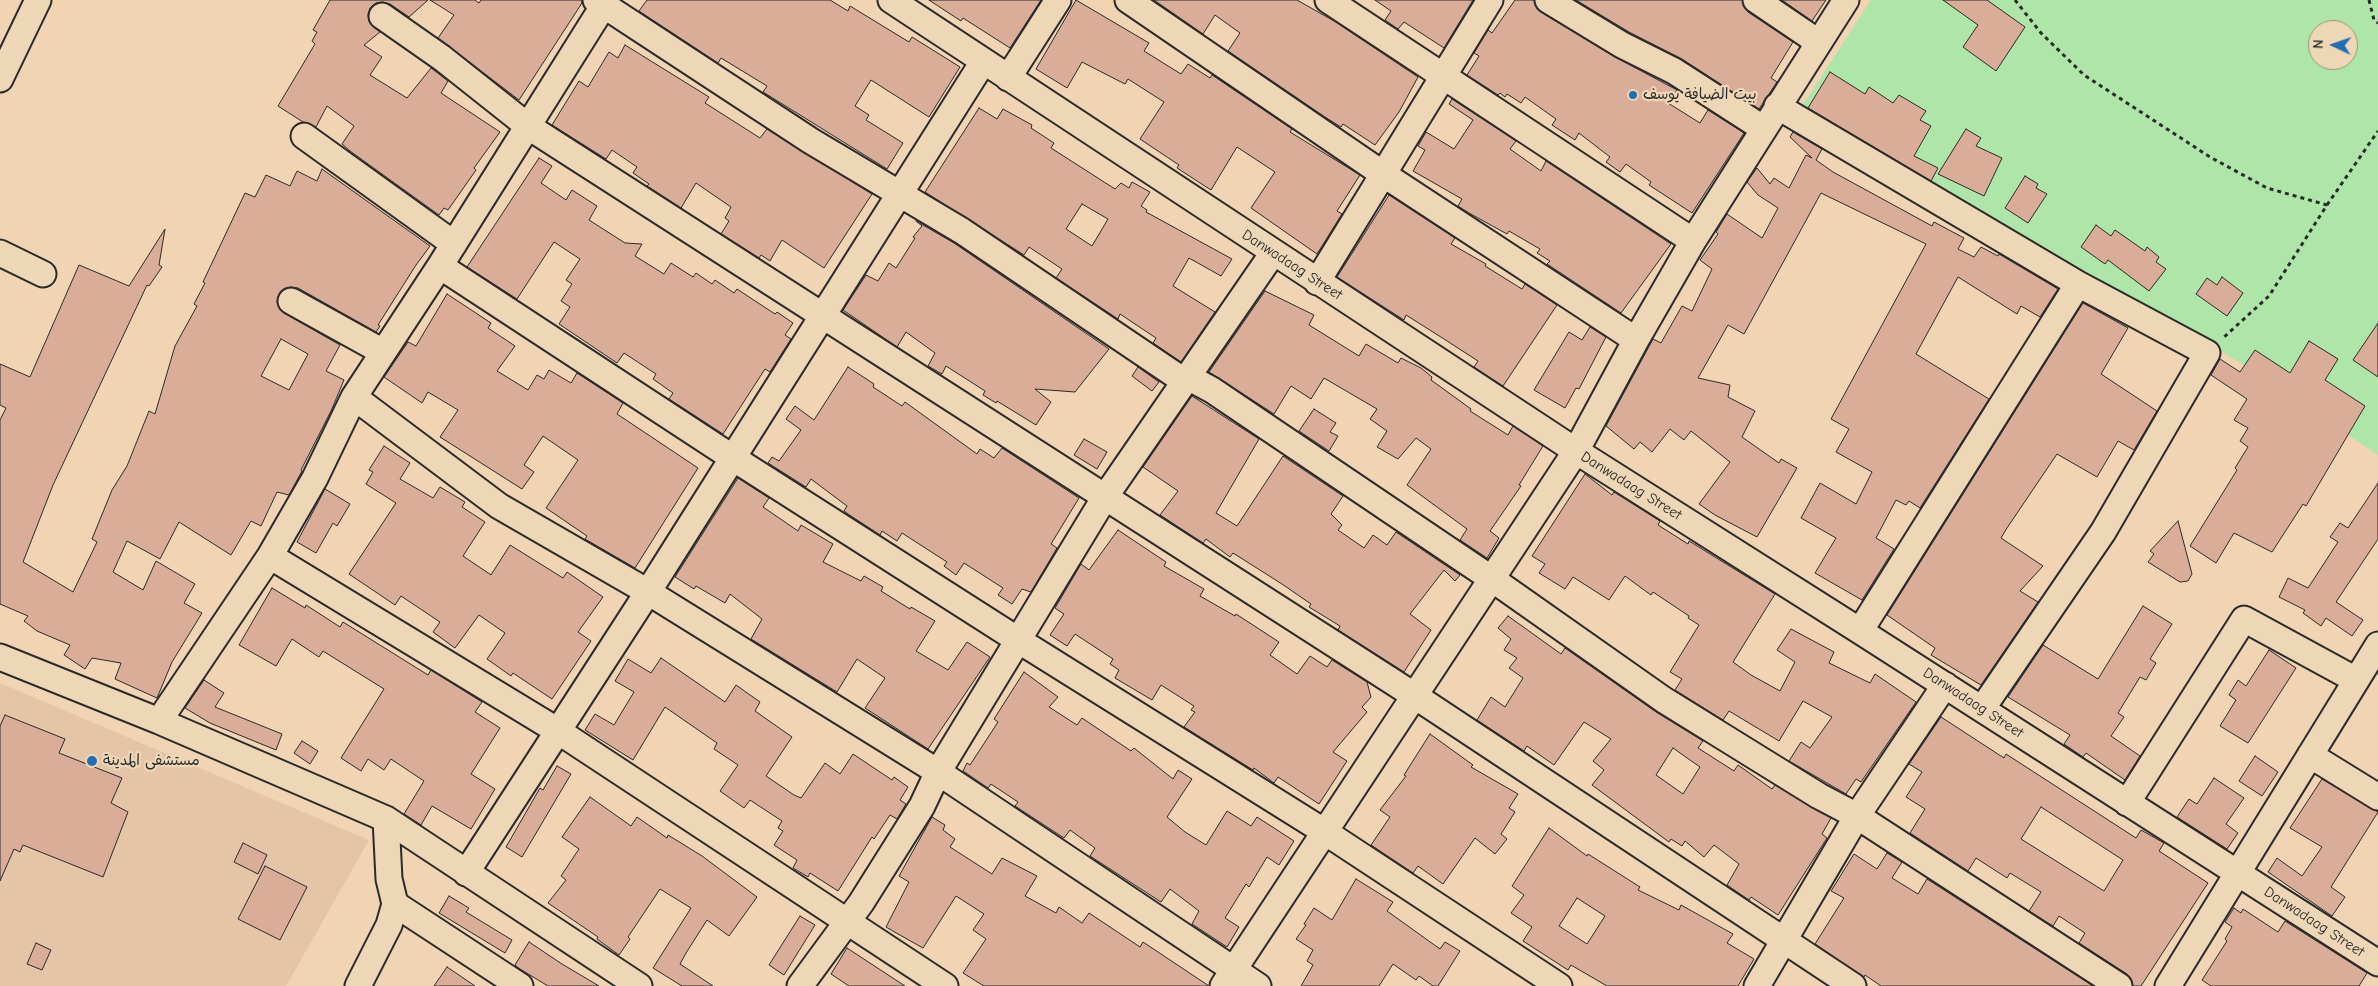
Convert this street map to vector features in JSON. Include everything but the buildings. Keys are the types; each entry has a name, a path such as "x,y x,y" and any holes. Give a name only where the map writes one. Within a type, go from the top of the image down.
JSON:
{"street":[{"path":"0,79 38,0"},
{"name":"Danwadaag Street","path":"891,0 1576,451 1860,630 2378,963"},
{"path":"1008,78 1058,0"},
{"path":"1128,0 1383,174 1636,340"},
{"path":"1328,0 1693,241"},
{"path":"1317,282 1490,0"},
{"path":"1548,0 1622,45 1674,71 1764,129"},
{"path":"1756,0 1818,42"},
{"path":"1228,978 1576,451 1636,340 1693,241 1846,0"},
{"path":"159,721 270,556 315,478 354,397 529,126 603,2 811,141 962,231 1185,378 1212,390 1492,579 1664,700 1820,796 1857,816 2119,986"},
{"path":"382,16 442,58 529,126 1415,696 1853,986"},
{"path":"466,873 648,592 983,62"},
{"path":"1777,106 2078,284 2207,353 2103,532 1982,709"},
{"path":"304,136 454,244"},
{"path":"0,253 43,274"},
{"path":"800,986 861,903 922,806 938,772 1105,497 1185,378 1273,253"},
{"path":"440,266 733,458 1018,640 1325,832 1560,986"},
{"path":"1860,630 2078,284"},
{"path":"291,301 383,352"},
{"path":"354,397 498,506 648,592 938,772 1228,978 1258,986"},
{"path":"270,556 558,731 944,986"},
{"path":"2128,803 2244,619 2356,680"},
{"path":"2168,986 2236,871 2378,644"},
{"path":"0,658 159,721 386,819 640,986"},
{"path":"1757,986 1786,940 1857,816 1945,685"},
{"path":"2310,755 2378,798"},
{"path":"363,984 389,925 395,904 389,879 386,819"},
{"path":"395,904 520,986"}],"path":[{"path":"2015,0 2041,33 2084,76 2210,157 2267,188 2327,205"},
{"path":"2369,0 2374,20 2378,23"},
{"path":"2207,353 2269,296 2327,205 2378,131"}],"shaded area":[{"name":"مستشفى المدينة","path":"0,683 369,840 286,986 0,986"}],"green space":[{"path":"1871,0 2378,0 2378,455 2239,362 1803,105"}],"place":[{"name":"بيت الضيافة يوسف","path":"1633,95"},
{"name":"مستشفى المدينة","path":"92,761"}]}
